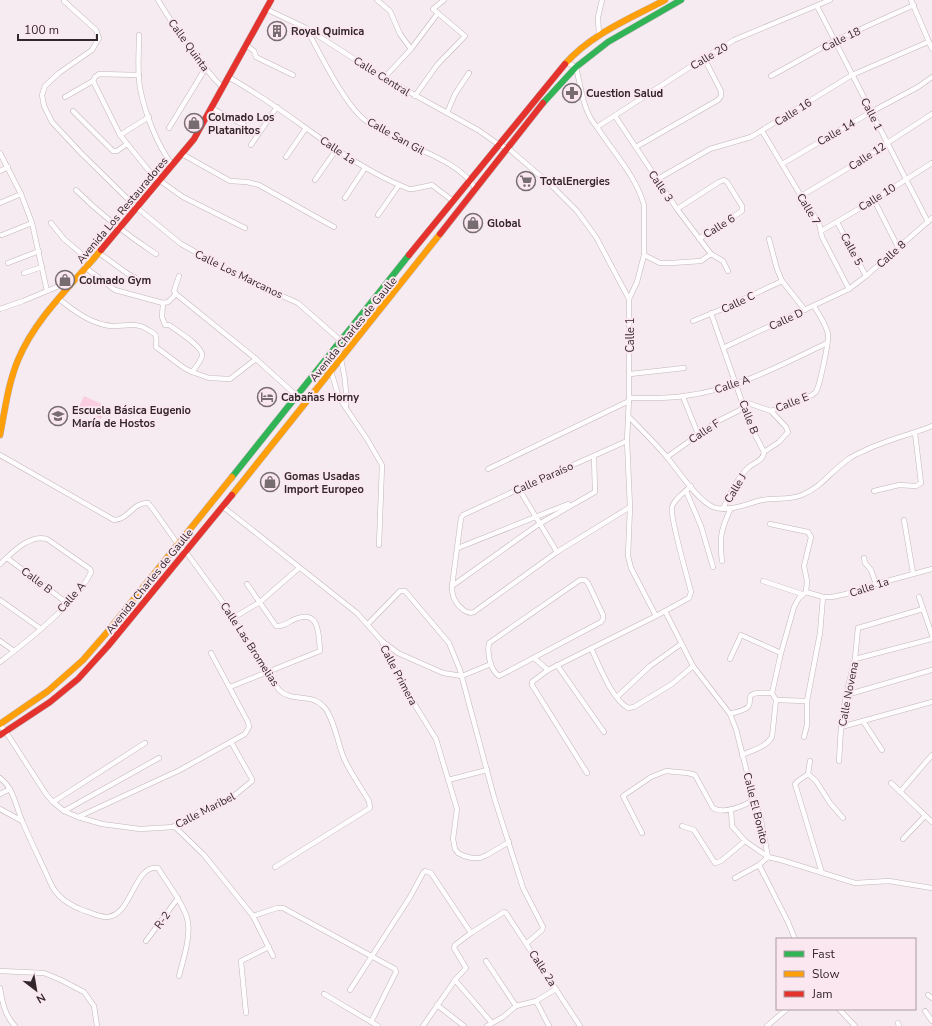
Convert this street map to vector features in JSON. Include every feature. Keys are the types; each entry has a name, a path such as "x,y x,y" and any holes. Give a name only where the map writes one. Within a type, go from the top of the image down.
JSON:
{"main road":[{"name":"Avenida Los Restauradores","path":"0,436 11,385 18,361 25,346 36,329 70,285 99,253 194,139 271,0"},
{"name":"Avenida Charles de Gaulle","path":"0,725 62,680 83,660 108,632 177,543 339,344 498,144 566,62 599,36 665,0"},
{"name":"Avenida Charles de Gaulle","path":"3,733 45,706 78,680 108,646 186,552 341,359 509,149 548,97 576,67 608,42 681,0"}],"street":[{"name":"Calle Quinta","path":"158,0 177,32 205,68 223,88"},
{"path":"377,0 390,11 400,34 411,48"},
{"path":"415,96 437,64 465,36 433,9 444,0"},
{"path":"599,36 598,17 602,0"},
{"name":"Calle 20","path":"597,127 734,40 830,0"},
{"name":"Calle Los Marcanos","path":"64,1 96,30 99,38 92,50 59,73 45,86 42,96 44,106 52,122 136,207 189,250 248,281 298,302 339,344"},
{"path":"912,2 932,49"},
{"name":"Calle 18","path":"771,76 834,41 912,2"},
{"name":"Calle 1","path":"817,6 906,180 930,220"},
{"name":"Calle Central","path":"266,9 306,28 384,78 478,130 498,144 509,149 530,166 577,211 596,237 629,299"},
{"path":"384,78 411,48 438,13"},
{"name":"Calle San Gil","path":"306,28 343,92 356,110 366,120 404,142 446,162 470,179 476,189"},
{"path":"139,35 139,75 141,94 158,142 172,165"},
{"name":"Calle 16","path":"656,180 710,149 751,137 852,75 928,42"},
{"path":"246,45 254,51 256,57 293,75"},
{"path":"636,147 718,100 721,96 721,92 704,58"},
{"path":"566,62 576,67"},
{"name":"Calle 1","path":"576,67 588,113 592,121 632,178 642,198 644,212 644,255 637,282 629,299 630,374 627,441 630,507 629,561 656,616"},
{"path":"169,128 205,68"},
{"path":"447,113 455,94 468,73"},
{"path":"65,97 93,81 94,77 99,74 139,75"},
{"name":"Calle 14","path":"782,164 871,112 918,87 932,76"},
{"name":"Calle 1a","path":"228,77 277,108 336,150 365,168 399,185 414,189 432,185 453,201"},
{"path":"93,81 120,135 142,163 159,180 183,197 245,228"},
{"path":"211,108 244,125"},
{"path":"251,145 277,108"},
{"path":"73,111 113,151 117,151 127,144"},
{"name":"Calle 12","path":"801,196 932,114"},
{"name":"Calle 3","path":"615,116 677,210 711,254 723,261 728,271"},
{"path":"120,135 149,117"},
{"path":"286,157 306,128"},
{"name":"Calle 7","path":"762,131 819,223 822,231 822,237 849,289"},
{"path":"315,180 336,150"},
{"path":"0,153 21,194 32,223 47,291"},
{"path":"182,154 230,181 247,182 259,186 334,227"},
{"name":"Calle 10","path":"822,231 932,163"},
{"path":"0,171 8,167"},
{"path":"345,198 365,168"},
{"name":"Calle 6","path":"677,210 719,182 724,180 727,182 742,206 742,211 699,239"},
{"path":"378,215 399,185"},
{"path":"76,190 91,205 119,228 156,254"},
{"path":"0,203 21,194"},
{"path":"874,200 898,248"},
{"name":"Calle 8","path":"849,289 930,220"},
{"name":"Calle 5","path":"837,222 866,276"},
{"path":"2,235 32,223"},
{"path":"51,223 64,239 91,262"},
{"path":"769,240 782,281 805,310"},
{"path":"8,263 39,251"},
{"path":"99,253 136,278"},
{"path":"644,255 660,263 671,263 701,260 711,254"},
{"path":"24,273 42,267"},
{"path":"86,268 115,290 164,303 167,303 176,294"},
{"path":"179,276 174,291 176,294 256,359 297,396"},
{"name":"Calle C","path":"693,321 782,281"},
{"path":"0,309 59,286 70,285"},
{"name":"Calle D","path":"723,348 849,289"},
{"path":"59,299 78,314 106,325 128,324 147,329 154,333 156,337 156,347 174,362 192,372 209,378 230,379 256,359"},
{"path":"164,303 162,317 165,325 169,325 197,345 202,351 202,356 192,372"},
{"path":"814,306 828,334 827,343"},
{"name":"Calle B","path":"712,313 750,425 764,452"},
{"name":"Calle A","path":"629,400 683,397 710,392 736,384 768,371 827,343"},
{"name":"Calle E","path":"742,401 771,411 816,392 827,343"},
{"path":"339,344 346,406"},
{"path":"630,374 684,368"},
{"path":"331,371 339,398 346,406 382,465 379,545"},
{"path":"683,397 698,434"},
{"path":"488,469 629,400"},
{"name":"Calle F","path":"667,457 718,421 744,408"},
{"name":"Calle J","path":"723,509 740,477 749,467 764,456 764,452 780,442 788,432 786,427 771,411"},
{"path":"628,416 667,457 701,498 713,506 723,509 765,499 784,499 804,494 816,488 850,458 889,440 915,433 932,426"},
{"path":"874,492 899,486 916,486 921,483 915,433"},
{"name":"Calle Paraíso","path":"458,548 461,518 466,513 627,441"},
{"name":"Calle Las Bromelias","path":"0,455 114,520 122,518 137,505 148,503 177,543 186,552 233,618 279,690 287,696 311,698 318,701 325,708 343,756 369,801 370,808 275,867"},
{"path":"452,586 539,524 595,492 594,456"},
{"path":"586,773 532,685 532,682 557,665 681,604 689,598 691,595 671,513 671,507 674,502 691,486"},
{"path":"519,489 557,552"},
{"path":"686,491 701,526 713,567"},
{"path":"579,500 458,548 452,586 452,593 455,601 471,614 557,552 630,507"},
{"name":"Calle Primera","path":"222,506 357,613 368,624 380,640 405,689 436,739 457,811 453,839 455,849 458,853 468,857 480,858 509,842"},
{"path":"722,561 720,539 723,525 731,508"},
{"path":"904,520 913,573"},
{"path":"742,755 769,742 772,737 776,700 772,693 794,607 804,593 807,581 804,566 811,537 810,534 808,532 770,524"},
{"name":"Calle A","path":"0,564 30,540 40,537 47,539 90,569 90,574 67,603 41,629 0,662"},
{"name":"Calle B","path":"7,558 67,603"},
{"path":"864,558 871,570 876,584"},
{"path":"233,618 260,602 299,568"},
{"name":"Calle 1a","path":"763,582 804,593 823,597 832,597 913,573 932,569"},
{"path":"580,580 584,580 588,583 602,615 601,622 499,676 495,674 491,664 488,649 489,644 580,580"},
{"path":"230,687 320,651 320,639 316,622 308,616 297,618 278,627 276,626 247,584"},
{"path":"368,624 400,591 405,591 449,643 462,676 487,770 523,888 543,927 542,930 527,943"},
{"path":"804,737 807,725 808,701 820,634 823,597"},
{"path":"919,597 923,609 930,620 932,635"},
{"path":"0,600 41,629"},
{"name":"Calle Novena","path":"839,761 841,727 846,694 856,660 858,628 923,609"},
{"name":"Calle El Bonito","path":"665,611 693,666 730,714 736,729 754,800 760,815 768,857 855,883 889,882 932,888"},
{"path":"730,659 741,635 781,653"},
{"path":"856,660 932,639"},
{"path":"380,640 398,653 422,665 443,673 462,676 491,664"},
{"path":"0,641 14,651"},
{"path":"617,697 650,666 682,644"},
{"path":"591,648 611,688 624,706 628,708 634,707 672,684 693,666"},
{"path":"78,817 180,770 245,734 249,727 248,722 211,653"},
{"path":"534,658 548,670"},
{"path":"557,665 604,732"},
{"path":"846,694 932,670"},
{"path":"730,714 748,708 752,695 772,693"},
{"path":"776,700 808,701"},
{"path":"841,727 932,702"},
{"path":"863,721 882,750"},
{"name":"Calle Maribel","path":"0,725 3,733 40,786 53,802 64,811 102,824 140,829 174,826 200,811 230,799 252,781 231,742"},
{"path":"53,802 145,743"},
{"path":"900,792 932,755"},
{"path":"64,811 159,758"},
{"path":"810,761 808,774 795,784 822,873"},
{"path":"448,780 487,770"},
{"path":"642,833 623,796 651,777 666,771 692,773 695,775 713,808 721,810 731,809 754,800"},
{"path":"808,774 816,781 830,803 844,818"},
{"path":"0,778 10,789 22,821 54,891 72,906 95,915 112,917 117,914 125,904 145,871 154,867 158,868 178,898 187,918 187,937 179,976"},
{"path":"891,783 932,822"},
{"path":"0,794 10,789"},
{"path":"0,809 22,821"},
{"path":"731,809 732,826 745,841 768,857 759,865 735,878"},
{"path":"903,839 932,812"},
{"path":"174,826 204,855 253,916 273,956"},
{"path":"682,826 694,830 716,863 721,861 745,841"},
{"path":"759,865 795,938"},
{"path":"350,990 410,897 423,873 425,871 431,873 471,933 454,946 466,968 455,980 423,1026"},
{"name":"R-2","path":"146,941 178,898"},
{"path":"253,916 277,908 283,908 395,969 396,972 371,1022"},
{"name":"Calle 2a","path":"471,933 504,912 506,913 580,1026"},
{"path":"246,1013 241,961 268,947"},
{"path":"486,961 516,1006"},
{"path":"0,971 44,973 84,992 94,1006 97,1026"},
{"path":"455,980 492,1023"},
{"path":"0,988 7,1015 15,1026"},
{"path":"487,1026 516,1006 536,1001 556,989"},
{"path":"324,994 378,1026"},
{"path":"536,1001 549,1026"},
{"path":"438,1005 464,1026"},
{"path":"767,1026 786,1010"},
{"path":"840,1010 855,1026"},
{"path":"925,1011 932,1021"}],"shaded area":[{"path":"84,396 106,406 101,419 78,409"}],"traffic: fast":[{"path":"543,103 576,67 608,42 681,0"},
{"path":"232,477 409,255"}],"traffic: slow":[{"path":"565,64 575,53 599,35 665,0"},
{"path":"232,495 440,234"},
{"path":"0,435 12,378 18,360 26,344 34,330 55,302 101,250"},
{"path":"0,724 48,691 83,660 109,630 232,477"}],"traffic: jam":[{"path":"101,250 194,139 271,0"},
{"path":"409,255 565,64"},
{"path":"440,234 543,103"},
{"path":"0,735 50,702 78,679 108,646 232,495"}],"place":[{"name":"Royal Quimica","path":"277,31"},
{"name":"Cuestion Salud","path":"572,93"},
{"name":"Colmado Los Platanitos","path":"194,123"},
{"name":"TotalEnergies","path":"526,181"},
{"name":"Global","path":"473,223"},
{"name":"Colmado Gym","path":"65,280"},
{"name":"Cabañas Horny","path":"267,397"},
{"name":"Escuela Básica Eugenio María de Hostos","path":"58,416"},
{"name":"Gomas Usadas Import Europeo","path":"270,482"}]}
